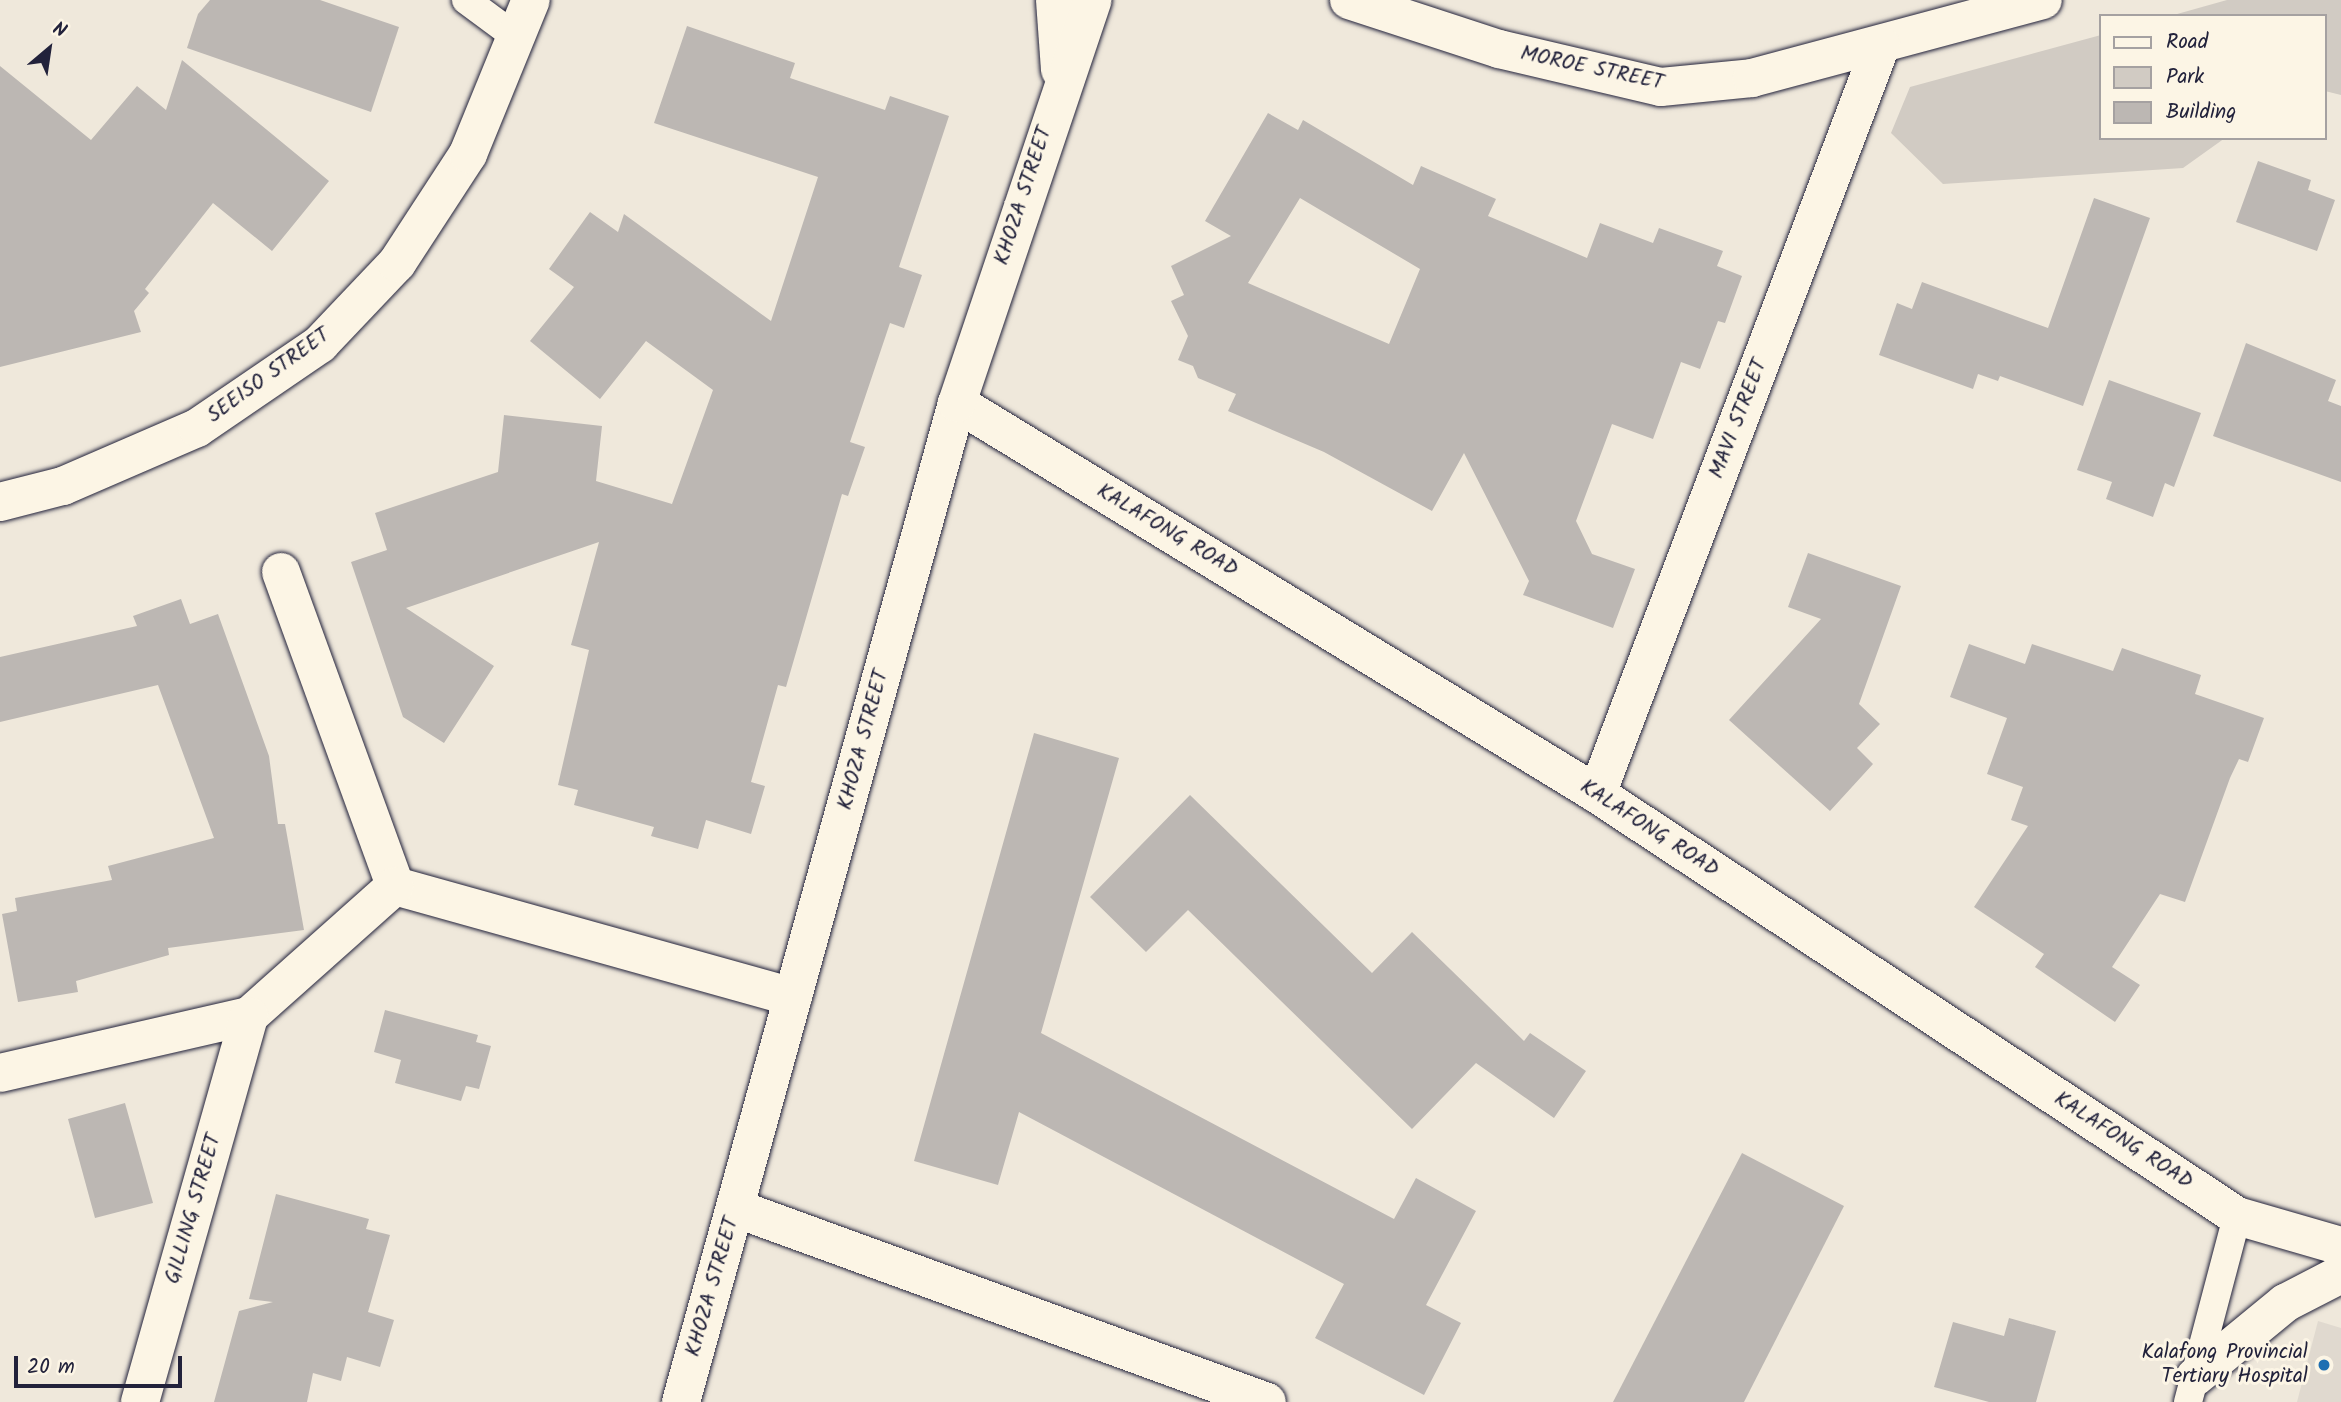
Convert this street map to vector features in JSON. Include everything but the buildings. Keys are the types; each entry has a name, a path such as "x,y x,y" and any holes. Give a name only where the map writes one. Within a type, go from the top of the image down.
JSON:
{"street":[{"name":"SEEISO STREET","path":"0,502 63,486 197,428 320,344 397,263 468,154 531,0"},
{"name":"KHOZA STREET","path":"1055,0 1061,83"},
{"name":"KHOZA STREET","path":"681,1402 957,403 1061,83 1093,0"},
{"name":"MOROE STREET","path":"1349,0 1499,49 1661,87 1752,78 2043,0"},
{"name":"MAVI STREET","path":"1597,794 1881,45"},
{"name":"KALAFONG ROAD","path":"957,403 1597,794 2237,1216 2341,1246"},
{"path":"281,572 395,886"},
{"path":"395,886 793,997"},
{"path":"0,1073 249,1016 395,886"},
{"name":"GILLING STREET","path":"140,1402 249,1016"},
{"path":"735,1208 1267,1402"},
{"path":"2192,1390 2285,1303 2341,1274"}],"lane":[{"path":"466,0 516,37"},
{"path":"2192,1390 2237,1216"}],"shaded area":[{"name":"Kalafong Provincial Tertiary Hospital","path":"2318,1321 2341,1328 2341,1402 2297,1402"}],"green space":[{"path":"2227,0 2341,0 2341,95 2327,92 2327,14 2177,14"},
{"path":"2100,35 2100,140 2222,140 2183,168 1943,184 1891,133 1910,87"}],"place":[{"name":"Kalafong Provincial Tertiary Hospital","path":"2324,1365"}]}
